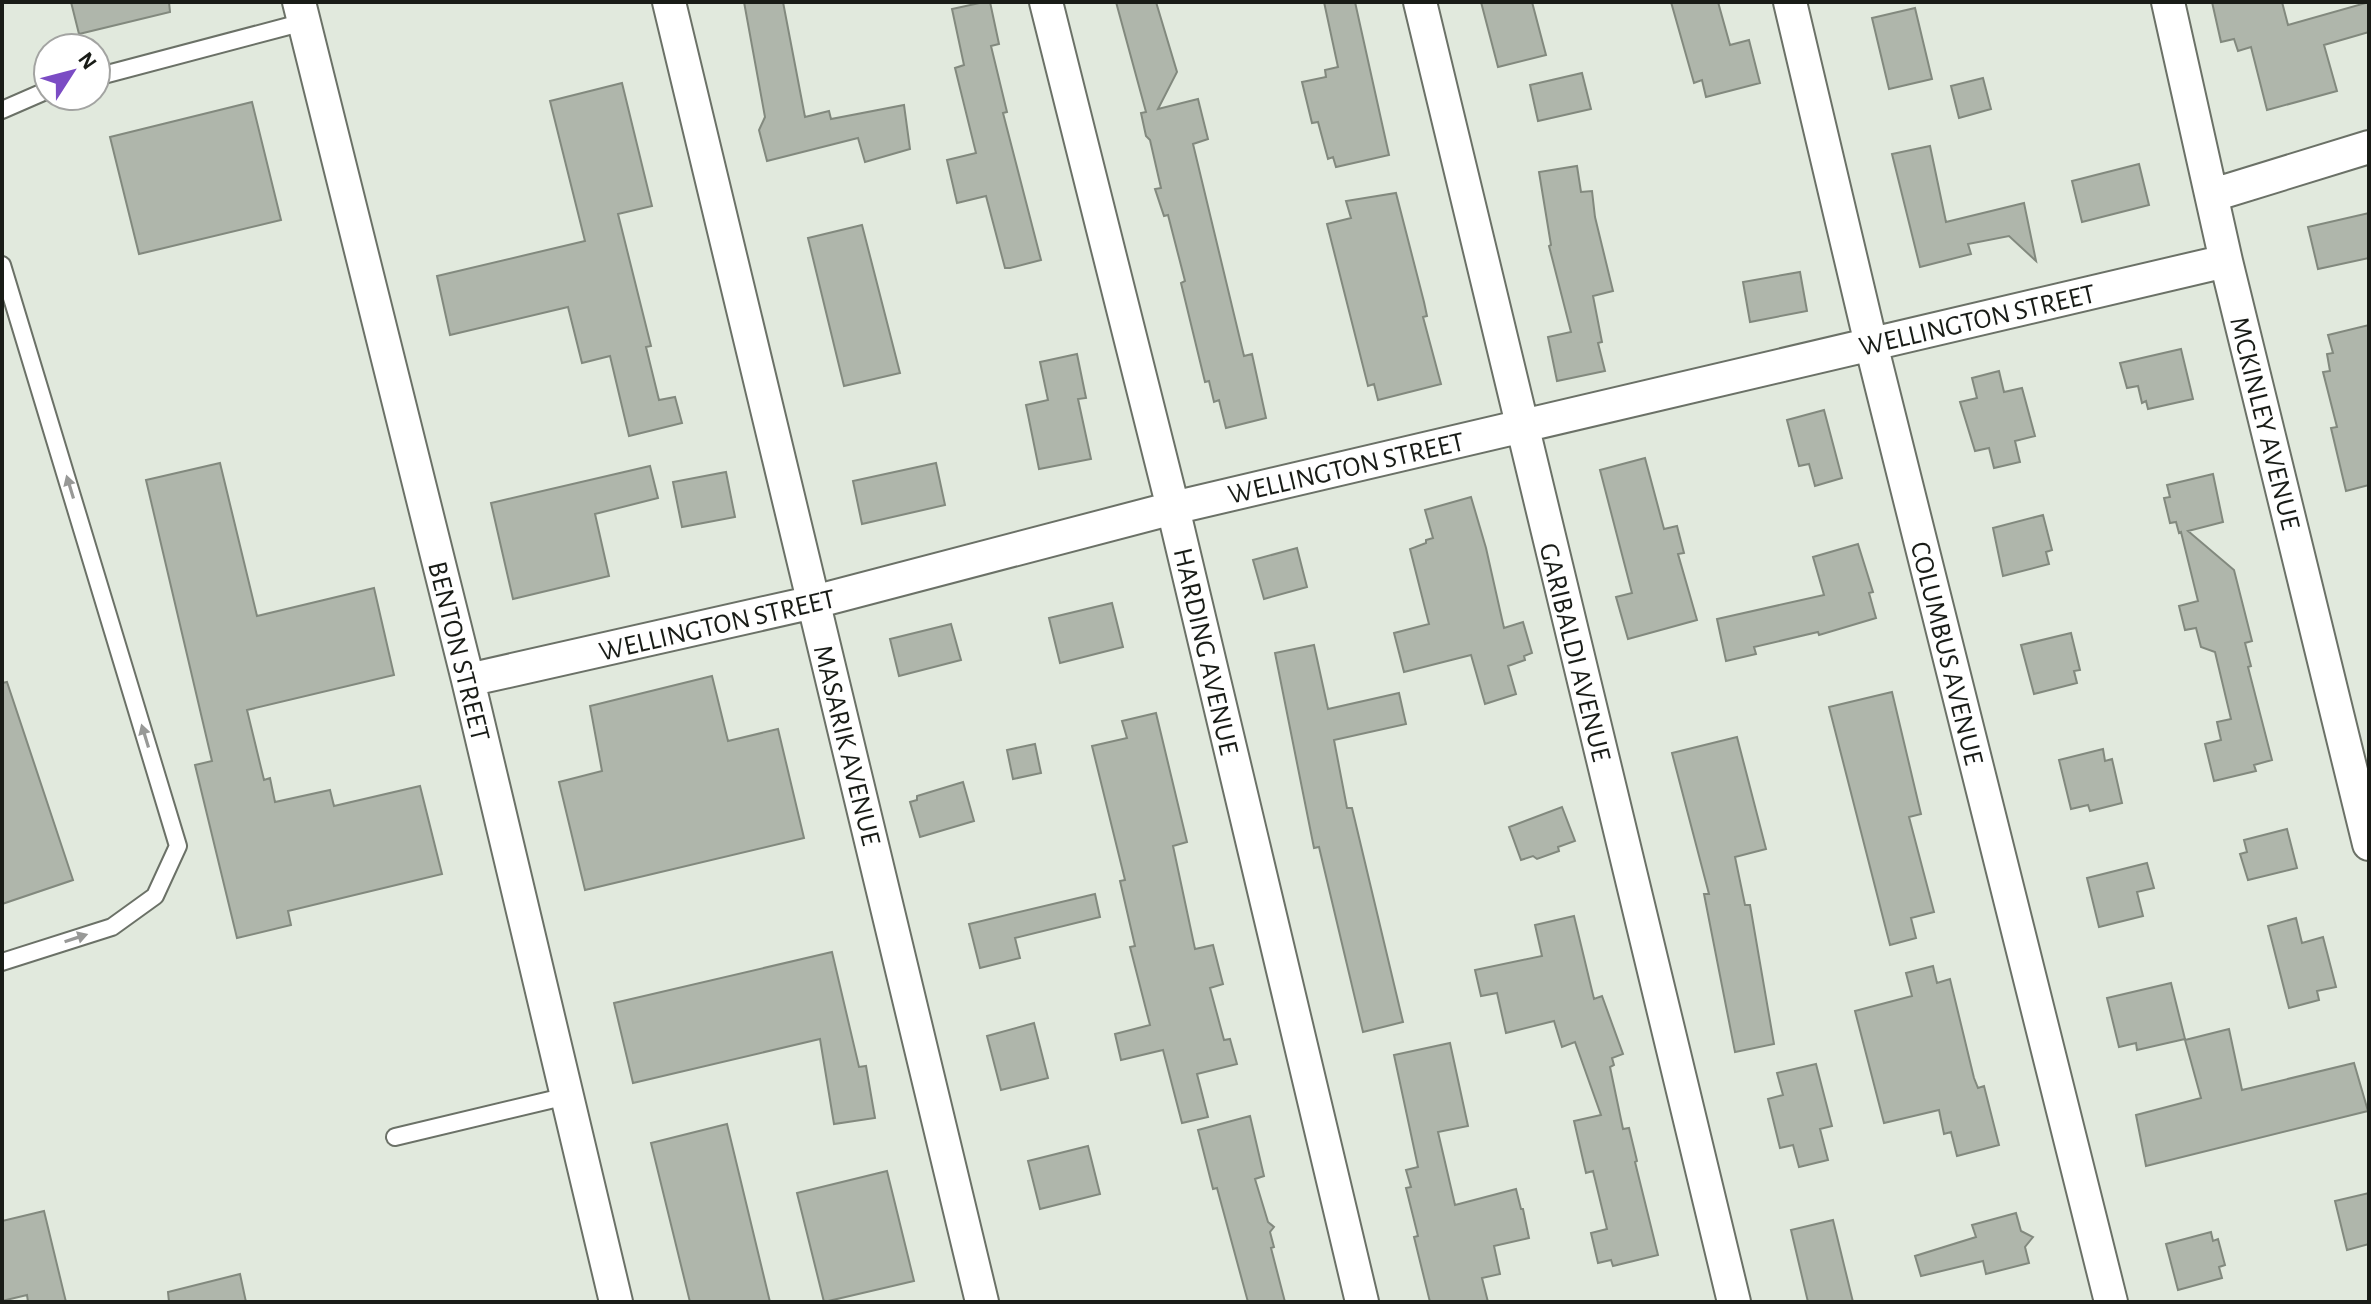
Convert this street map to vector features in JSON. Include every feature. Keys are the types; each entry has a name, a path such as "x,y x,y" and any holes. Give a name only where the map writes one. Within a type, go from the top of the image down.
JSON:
{"street":[{"name":"MASARIK AVENUE","path":"669,2 982,1302"},
{"name":"HARDING AVENUE","path":"1046,2 1173,508 1362,1302"},
{"name":"GARIBALDI AVENUE","path":"1420,2 1734,1302"},
{"name":"COLUMBUS AVENUE","path":"1790,2 1871,344 2111,1302"},
{"name":"MCKINLEY AVENUE","path":"2168,2 2226,261 2369,844"},
{"name":"BENTON STREET","path":"302,12 468,680 616,1302"},
{"path":"2213,195 2369,147"},
{"name":"WELLINGTON STREET","path":"468,680 814,602 1173,508 2226,261"}],"lane":[{"path":"112,72 302,12"},
{"path":"2,110 32,97"},
{"path":"2,268 178,846 155,896 112,927 2,962"},
{"path":"395,1137 567,1096"}],"building":[{"path":"71,2 169,2 170,12 78,32"},
{"path":"744,2 783,2 805,117 829,111 831,119 904,105 910,149 865,162 858,138 767,161 759,130 765,117"},
{"path":"990,2 999,44 991,46 1007,112 1003,113 1041,260 1010,268 1005,268 986,196 957,203 947,160 976,153 955,68 964,65 952,9"},
{"path":"1116,2 1156,2 1177,72 1158,109 1198,99 1208,139 1193,144 1244,356 1252,354 1266,418 1226,428 1219,400 1214,402 1209,381 1205,382 1168,215 1164,216 1155,189 1161,188 1141,113 1146,112"},
{"path":"1324,2 1355,2 1389,155 1336,167 1333,157 1328,159 1318,122 1312,123 1302,82 1326,77 1325,70 1338,67"},
{"path":"1481,2 1532,2 1546,55 1498,67"},
{"path":"1671,2 1718,2 1730,45 1749,40 1760,83 1706,97 1702,80 1694,83"},
{"path":"2212,2 2282,2 2288,25 2369,2 2369,32 2324,45 2337,91 2267,110 2251,47 2238,51 2234,39 2221,42"},
{"path":"1915,8 1932,79 1889,89 1872,18"},
{"path":"1582,73 1591,109 1538,121 1530,85"},
{"path":"1983,78 1991,109 1959,118 1951,86"},
{"path":"622,83 652,206 618,214 651,346 646,347 659,400 675,397 682,423 629,436 610,356 582,363 568,307 450,335 437,276 585,241 550,101"},
{"path":"252,102 281,220 139,254 110,137"},
{"path":"1930,146 1946,222 2024,203 2036,261 2009,236 1968,244 1971,254 1920,267 1892,154"},
{"path":"2139,164 2149,205 2082,222 2072,181"},
{"path":"1577,166 1581,192 1592,191 1595,217 1613,291 1593,296 1602,342 1598,343 1605,371 1557,381 1548,337 1571,332 1549,246 1539,172"},
{"path":"1396,193 1441,384 1378,400 1374,384 1368,386 1327,224 1351,218 1346,201"},
{"path":"2369,213 2369,258 2318,269 2308,227"},
{"path":"862,225 900,373 844,386 808,238"},
{"path":"1800,272 1807,311 1750,322 1743,282"},
{"path":"2369,325 2369,485 2346,491 2331,428 2337,427 2323,372 2330,371 2327,354 2333,353 2328,335"},
{"path":"2181,349 2193,399 2148,409 2146,401 2142,403 2138,386 2127,388 2120,363"},
{"path":"1077,354 1086,398 1078,399 1091,459 1039,469 1026,405 1048,400 1040,362"},
{"path":"1999,371 2004,392 2022,388 2035,436 2015,441 2020,462 1994,468 1989,448 1975,451 1960,402 1977,398 1972,378"},
{"path":"1824,410 1842,478 1815,486 1809,464 1799,466 1787,420"},
{"path":"1645,458 1664,529 1677,526 1684,553 1678,554 1697,620 1628,639 1616,597 1632,593 1600,470"},
{"path":"220,463 257,616 374,588 394,675 247,710 264,780 270,778 275,802 330,790 334,806 420,786 442,874 288,911 291,925 237,938 195,765 212,761 146,480"},
{"path":"936,463 945,505 862,524 853,481"},
{"path":"650,466 658,498 595,514 609,576 513,599 491,503"},
{"path":"726,472 735,517 682,527 673,482"},
{"path":"2213,474 2223,522 2188,531 2234,570 2252,641 2245,643 2251,666 2248,667 2272,760 2254,765 2256,771 2214,781 2205,744 2221,740 2217,722 2231,719 2215,652 2201,647 2196,628 2185,630 2179,606 2198,601 2181,532 2176,522 2170,523 2164,498 2170,497 2167,485"},
{"path":"1471,497 1504,628 1523,622 1532,653 1524,656 1525,660 1508,666 1516,694 1485,704 1471,655 1404,672 1394,633 1429,624 1410,549 1433,538 1425,510"},
{"path":"2043,515 2052,550 2046,552 2049,564 2003,576 1993,528"},
{"path":"1858,544 1873,592 1869,593 1876,618 1819,635 1818,632 1754,647 1756,654 1726,661 1717,619 1824,595 1813,557"},
{"path":"1297,548 1307,587 1264,599 1253,560"},
{"path":"1112,603 1123,647 1060,663 1049,618"},
{"path":"951,624 961,660 899,676 890,639"},
{"path":"2071,633 2080,670 2074,671 2077,683 2034,694 2021,645"},
{"path":"1314,645 1328,709 1399,693 1406,724 1334,740 1347,808 1352,808 1403,1022 1363,1032 1319,847 1314,848 1275,653"},
{"path":"712,676 728,741 778,729 804,838 585,890 559,782 602,771 590,706"},
{"path":"7,682 73,880 2,904 2,683"},
{"path":"1892,692 1921,814 1909,817 1934,912 1911,918 1916,938 1890,945 1829,707"},
{"path":"1156,713 1187,842 1173,846 1195,949 1213,945 1223,984 1210,988 1224,1040 1230,1039 1237,1064 1197,1074 1208,1117 1182,1123 1163,1050 1121,1060 1115,1034 1150,1025 1130,947 1135,946 1120,881 1125,880 1092,746 1127,738 1122,721"},
{"path":"1737,737 1766,849 1735,857 1745,905 1750,905 1774,1044 1735,1052 1704,894 1709,894 1672,753"},
{"path":"1035,744 1041,773 1013,779 1007,750"},
{"path":"2103,749 2105,761 2112,759 2122,803 2090,811 2088,805 2071,809 2059,760"},
{"path":"963,782 974,821 920,837 910,802 917,800 917,796"},
{"path":"1562,807 1575,841 1537,859 1533,856 1521,860 1509,827"},
{"path":"2287,829 2297,868 2248,880 2240,854 2247,852 2244,840"},
{"path":"2147,863 2154,888 2137,892 2143,916 2099,927 2087,878"},
{"path":"1095,894 1100,917 1015,938 1020,958 980,968 969,924"},
{"path":"1574,916 1594,999 1602,996 1623,1054 1612,1058 1614,1065 1610,1067 1623,1129 1629,1128 1658,1255 1613,1266 1611,1260 1598,1263 1591,1233 1607,1229 1593,1171 1586,1173 1574,1121 1601,1115 1575,1042 1562,1047 1554,1021 1506,1033 1497,993 1481,996 1475,970 1542,956 1535,925"},
{"path":"2296,918 2302,943 2323,937 2336,987 2317,991 2319,1000 2289,1008 2268,926"},
{"path":"832,952 859,1067 866,1066 875,1118 834,1124 820,1039 633,1083 614,1003"},
{"path":"1933,966 1937,983 1950,979 1974,1078 1978,1088 1984,1086 1999,1145 1957,1156 1951,1132 1944,1134 1939,1110 1884,1123 1855,1011 1912,996 1906,973"},
{"path":"2171,983 2185,1039 2137,1050 2136,1043 2119,1047 2107,998"},
{"path":"1034,1023 1048,1078 1001,1090 987,1036"},
{"path":"2229,1029 2242,1090 2354,1063 2368,1111 2146,1166 2136,1115 2201,1098 2185,1040"},
{"path":"1450,1043 1468,1126 1438,1132 1455,1205 1516,1189 1529,1238 1494,1246 1500,1274 1482,1278 1488,1302 1430,1302 1406,1188 1411,1187 1406,1170 1418,1167 1394,1055"},
{"path":"1816,1064 1832,1126 1820,1129 1828,1160 1799,1167 1793,1145 1780,1148 1768,1099 1783,1095 1777,1073"},
{"path":"1250,1116 1264,1176 1255,1179 1268,1222 1274,1227 1270,1232 1274,1247 1271,1248 1285,1302 1248,1302 1198,1130"},
{"path":"727,1124 770,1302 690,1302 651,1143"},
{"path":"1088,1146 1100,1194 1040,1209 1028,1161"},
{"path":"887,1171 914,1281 824,1302 797,1193"},
{"path":"2369,1193 2369,1244 2347,1250 2335,1201"},
{"path":"44,1211 66,1302 28,1302 27,1295 2,1301 2,1221"},
{"path":"2016,1213 2021,1231 2033,1237 2025,1247 2029,1263 1986,1274 1983,1261 1921,1276 1915,1256 1976,1237 1972,1225"},
{"path":"1833,1220 1853,1302 1808,1302 1791,1230"},
{"path":"2211,1232 2213,1241 2218,1239 2225,1265 2219,1267 2222,1278 2178,1290 2166,1244"},
{"path":"240,1274 246,1302 169,1302 168,1292"}]}
